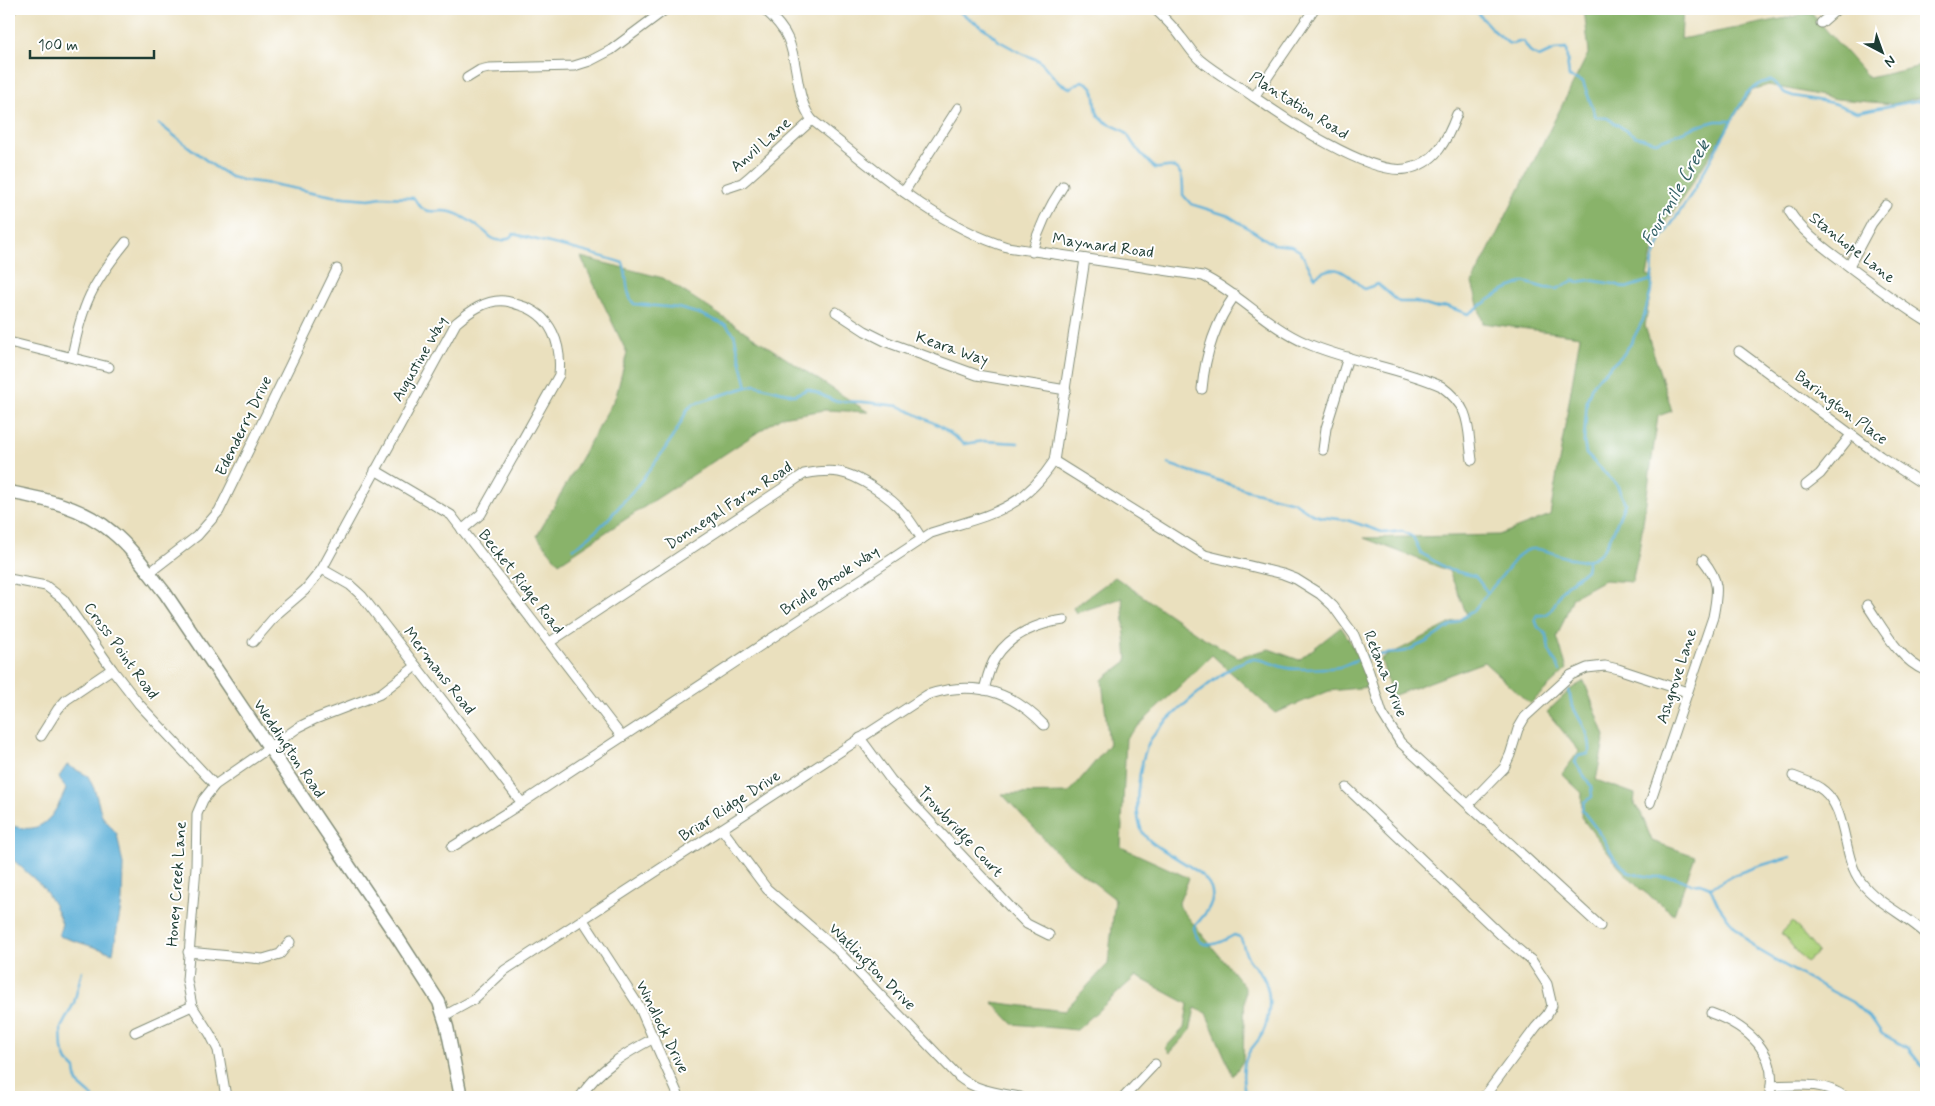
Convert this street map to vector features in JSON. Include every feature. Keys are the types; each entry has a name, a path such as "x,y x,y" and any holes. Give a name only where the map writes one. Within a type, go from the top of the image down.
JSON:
{"main road":[{"name":"Weddington Road","path":"9,492 54,502 84,513 114,533 149,573 270,748 439,1002 444,1016 461,1097"}],"street":[{"path":"9,13 12,9"},
{"path":"467,78 480,70 490,68 577,65 590,61 611,50 666,9"},
{"name":"Maynard Road","path":"764,9 776,20 788,38 804,105 812,120 904,192 966,232 1007,247 1032,252 1204,276 1235,295 1290,335 1306,343 1429,381 1453,394 1463,408 1468,420 1472,460"},
{"name":"Plantation Road","path":"1156,9 1177,32 1192,53 1212,69 1318,139 1370,163 1391,169 1411,168 1432,158 1448,138 1457,114"},
{"path":"1254,96 1314,9"},
{"path":"1821,24 1837,9"},
{"path":"904,192 958,108"},
{"name":"Anvil Lane","path":"727,188 742,183 812,120"},
{"path":"1032,252 1041,223 1063,186"},
{"path":"1849,266 1872,223 1886,206"},
{"name":"Stanhope Lane","path":"1789,211 1804,231 1926,321"},
{"path":"72,357 78,328 88,297 107,265 126,242"},
{"name":"Bridle Brook Way","path":"452,847 522,803 931,533 978,520 1008,506 1032,489 1042,479 1054,461 1085,259"},
{"name":"Edenderry Drive","path":"149,573 197,536 219,511 337,269"},
{"path":"1202,389 1206,357 1211,342 1224,311 1235,295"},
{"name":"Augustine Way","path":"253,642 278,613 305,590 322,569 456,322 471,311 488,303 504,300 525,307 539,315 551,327 558,342 559,376 481,514 462,530"},
{"name":"Keara Way","path":"836,312 865,331 887,342 977,375 1066,390"},
{"path":"9,342 109,368"},
{"name":"Barington Place","path":"1739,351 1880,456 1926,486"},
{"path":"1323,450 1326,428 1348,357"},
{"path":"1806,485 1820,474 1851,435"},
{"name":"Retana Drive","path":"1054,461 1205,555 1219,560 1283,574 1309,586 1333,606 1354,635 1369,672 1382,713 1400,742 1600,926"},
{"name":"Becket Ridge Road","path":"375,470 451,515 622,737"},
{"name":"Donnegal Farm Road","path":"550,642 804,474 824,471 839,472 855,477 895,504 904,513 922,539"},
{"name":"Ashgrove Lane","path":"1650,803 1686,692 1713,617 1718,589 1716,579 1703,560"},
{"name":"Mermans Road","path":"322,569 350,586 362,596 522,803"},
{"name":"Cross Point Road","path":"9,579 38,584 57,593 70,606 112,669 139,704 215,785"},
{"path":"1867,605 1905,656 1926,671"},
{"path":"984,690 989,670 995,658 1007,645 1034,626 1045,622 1064,620"},
{"name":"Honey Creek Lane","path":"226,1097 218,1050 192,1006 186,980 196,867 197,814 203,800 215,785 298,727 380,694 416,666"},
{"path":"1468,804 1504,768 1518,728 1525,717 1571,675 1587,668 1605,666 1686,692"},
{"path":"41,736 66,700 112,669"},
{"name":"Briar Ridge Drive","path":"444,1016 473,1000 506,970 927,695 952,689 996,692 1024,706 1044,725"},
{"name":"Trowbridge Court","path":"860,738 891,780 1013,910 1027,924 1050,936"},
{"path":"1792,776 1822,789 1831,800 1838,816 1855,872 1860,881 1870,892 1926,934"},
{"path":"1347,788 1495,930 1532,961 1547,984 1552,1001 1550,1012 1536,1026 1484,1097"},
{"name":"Watlington Drive","path":"722,829 767,889 834,947 959,1077 966,1083 987,1090 1020,1097"},
{"name":"Windlock Drive","path":"583,920 631,993 654,1038 679,1097"},
{"path":"188,952 263,959 280,954 290,942"},
{"path":"135,1032 192,1006"},
{"path":"1711,1013 1740,1026 1756,1040 1769,1064 1771,1086 1769,1097"},
{"path":"580,1097 610,1063 654,1038"},
{"path":"1124,1097 1155,1064"},
{"path":"1771,1086 1819,1086 1845,1097"}],"green space":[{"path":"1584,9 1683,9 1681,39 1811,13 1869,78 1926,65 1926,96 1893,104 1837,99 1768,85 1751,91 1671,216 1669,215 1655,241 1647,275 1653,277 1645,326 1672,411 1658,416 1639,551 1632,582 1604,580 1573,597 1557,637 1567,669 1530,704 1484,662 1392,696 1381,659 1467,615 1449,571 1364,538 1499,535 1550,515 1580,336 1483,323 1472,283 1589,52"},
{"path":"581,257 663,278 868,412 825,410 781,417 559,563 537,536 616,396 627,353"},
{"path":"1115,577 1199,635 1238,657 1269,649 1299,660 1341,627 1364,671 1369,687 1329,691 1275,713 1212,655 1126,738 1121,847 1189,878 1178,905 1245,987 1243,1061 1233,1076 1206,1013 1195,1008 1190,1031 1170,1053 1165,1048 1184,1028 1188,1004 1136,976 1077,1030 1013,1024 992,1002 1064,1011 1108,964 1115,899 1062,858 1002,794 1069,793 1109,745 1102,680 1127,661 1122,598 1076,613 1073,608"},
{"path":"1584,681 1605,736 1596,780 1635,794 1634,804 1641,813 1652,841 1695,856 1674,914 1639,888 1619,867 1581,817 1582,793 1562,774 1579,751 1547,712 1571,689"},
{"path":"1793,922 1818,952 1806,962 1781,933"}],"water":[{"path":"67,765 88,776 95,791 102,816 117,834 123,865 122,901 113,953 59,936 62,923 43,887 9,856 9,823 17,827 31,828 39,826 50,817 66,789 59,777"}],"waterway":[{"path":"955,9 988,31 999,41 1040,61 1059,83 1070,88 1082,81 1088,84 1094,91 1097,111 1101,119 1126,133 1136,148 1155,168 1176,168 1181,174 1183,195 1191,204 1229,216 1273,244 1291,246 1300,251 1315,277 1322,272 1335,269 1347,274 1364,289 1378,284 1399,302 1416,302 1435,308 1446,306 1468,314 1504,290 1524,282 1545,288 1557,289 1574,280 1579,282 1589,280 1626,288 1651,280"},
{"path":"1469,9 1478,13 1508,43 1512,44 1523,41 1531,53 1539,57 1554,50 1566,49 1569,77 1583,82 1596,117 1607,118 1635,136 1656,142 1698,126 1716,121 1730,121"},
{"name":"Fourmile Creek","path":"1366,657 1406,651 1426,642 1473,611 1519,555 1526,551 1541,549 1568,558 1586,560 1595,557 1603,550 1625,503 1617,485 1586,454 1584,442 1587,400 1592,386 1623,355 1643,320 1651,291 1653,260 1660,241 1691,195 1747,93 1761,83 1771,80 1785,93 1793,96 1833,103 1857,112 1926,99"},
{"path":"159,124 231,177 333,196 369,199 382,197 414,198 426,211 454,213 471,222 495,239 504,240 514,234 623,263 629,295 634,304 678,308 700,314 726,325 734,334 747,387"},
{"path":"573,549 599,528 636,487 664,450 687,410 693,404 755,385 794,395 808,389 835,401 899,406 940,426 964,444 984,441 1018,443"},
{"path":"1168,464 1247,490 1294,502 1312,514 1322,517 1347,520 1385,533 1402,531 1413,537 1421,553 1449,570 1475,576 1488,593"},
{"path":"1560,671 1549,650 1547,635 1538,627 1535,619 1537,615 1543,615 1551,610 1564,588 1586,570 1588,559"},
{"name":"Fourmile Creek","path":"1245,1097 1244,1064 1248,1053 1265,1028 1268,1014 1269,1000 1265,981 1248,958 1240,937 1234,935 1210,945 1204,944 1196,935 1194,927 1210,905 1212,899 1211,888 1200,874 1153,843 1141,829 1137,804 1143,760 1151,739 1168,720 1210,683 1247,660 1257,659 1291,669 1305,669 1340,667 1361,659"},
{"path":"1569,690 1571,702 1586,731 1590,744 1588,754 1578,756 1575,762 1591,786 1592,797 1584,802 1582,810 1602,836 1615,860 1630,873 1651,877 1675,877 1691,884 1700,883 1710,887 1717,903 1729,920 1755,948 1852,1002 1874,1022 1882,1034 1908,1048 1921,1065 1926,1068"},
{"path":"1710,887 1741,872 1791,857"},
{"path":"82,971 74,1003 61,1028 62,1049 67,1061 75,1069 77,1083 93,1097"}]}
